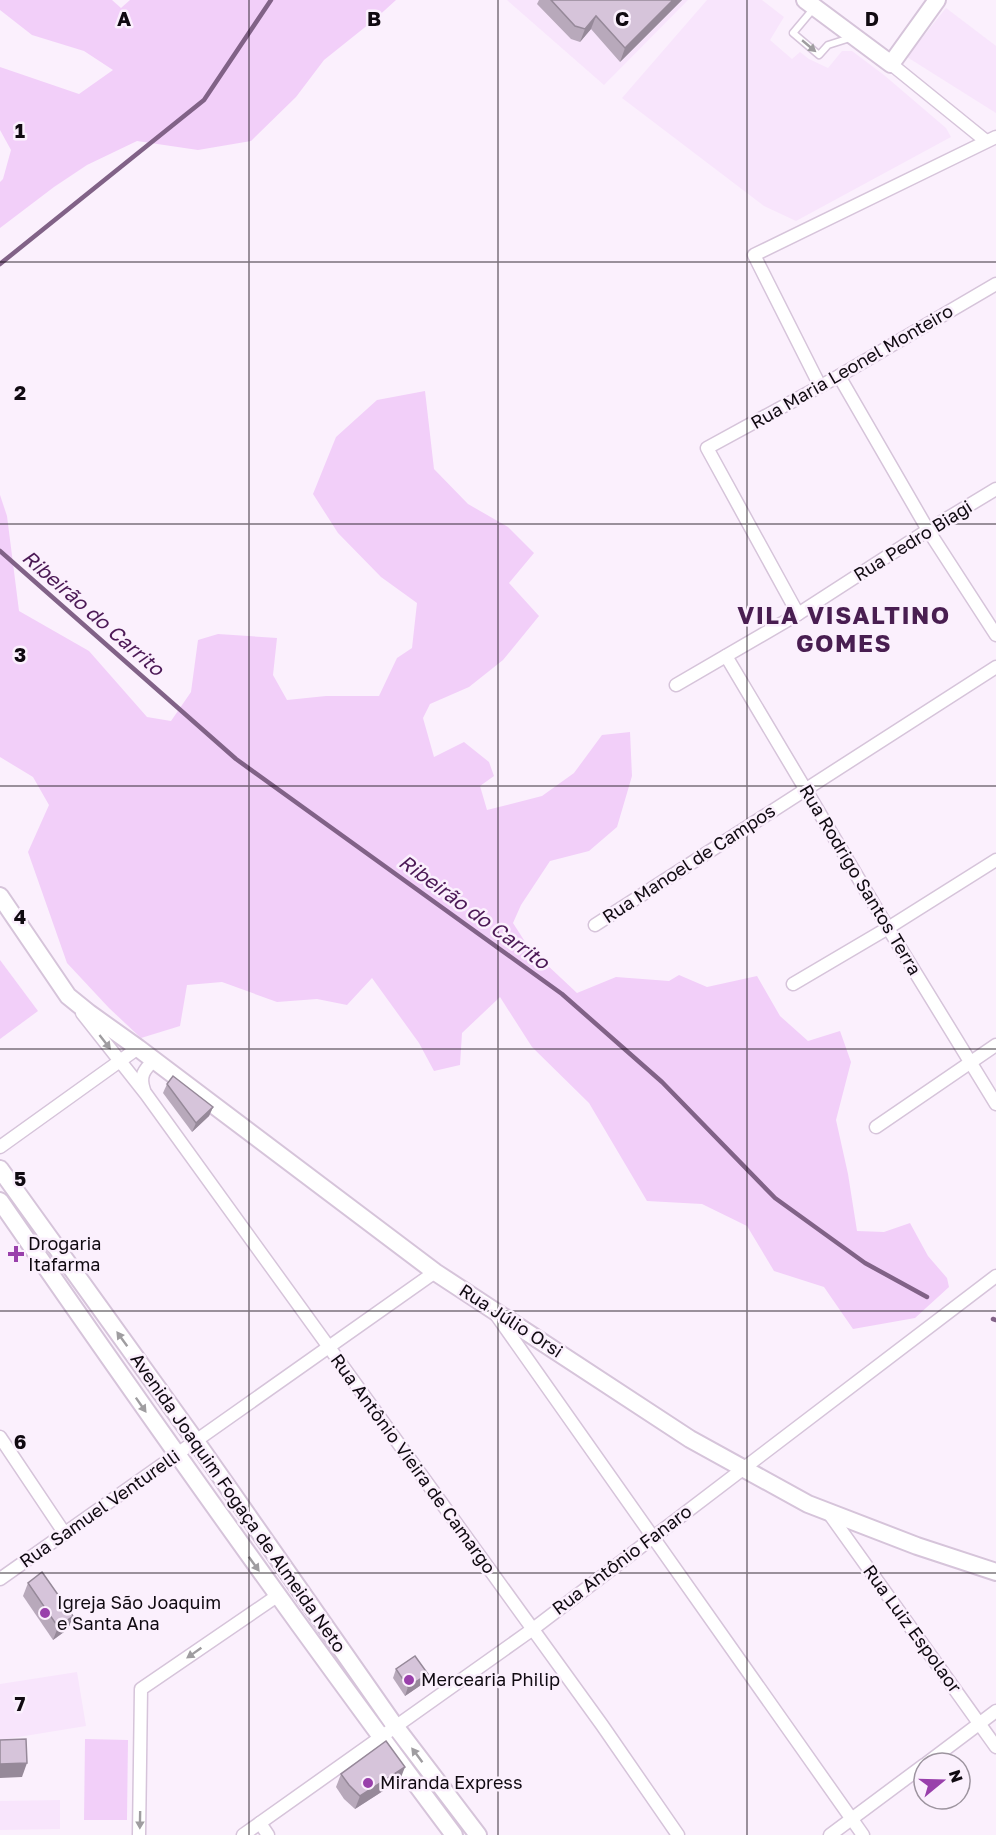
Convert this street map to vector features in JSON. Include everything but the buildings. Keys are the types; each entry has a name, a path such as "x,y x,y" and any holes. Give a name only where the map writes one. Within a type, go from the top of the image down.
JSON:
{"street":[{"path":"891,64 937,0"},
{"path":"810,4 991,139 754,255 820,386"},
{"name":"Rua Maria Leonel Monteiro","path":"798,614 707,448 838,376 996,284"},
{"path":"838,376 928,530 996,634"},
{"name":"Rua Pedro Biagi","path":"676,685 798,614 996,489"},
{"name":"Rua Rodrigo Santos Terra","path":"726,656 996,1104"},
{"name":"Rua Manoel de Campos","path":"595,925 996,667"},
{"path":"793,984 996,860"},
{"name":"Rua Júlio Orsi","path":"0,896 68,996 435,1272 690,1439 808,1504 917,1546 996,1572"},
{"name":"Rua Antônio Vieira de Camargo","path":"68,996 146,1094 602,1725 678,1835"},
{"path":"876,1127 996,1045"},
{"path":"0,1148 138,1048"},
{"path":"146,1094 141,1077 142,1072 154,1060"},
{"name":"Avenida Joaquim Fogaça de Almeida Neto","path":"0,1169 195,1440 395,1726 478,1835"},
{"name":"Avenida Joaquim Fogaça de Almeida Neto","path":"0,1201 176,1455 454,1835"},
{"name":"Rua Samuel Venturelli","path":"0,1579 435,1272"},
{"name":"Rua Antônio Fanaro","path":"243,1835 532,1629 996,1276"},
{"path":"493,1309 863,1835"},
{"path":"0,1437 65,1534"},
{"name":"Rua Luiz Espolaor","path":"827,1511 996,1748"},
{"path":"139,1835 141,1689 277,1596"},
{"path":"943,1751 996,1711"},
{"path":"830,1835 912,1774"},
{"path":"260,1823 268,1835"}],"lane":[{"path":"810,4 793,33 819,55 828,45 854,37"}],"shaded area":[{"path":"0,0 112,0 121,8 130,0 396,0 324,60 296,97 251,141 198,150 137,141 87,165 0,228 0,182 3,179 11,150 0,130 0,67 79,94 113,70 84,51 32,35 0,10"},
{"path":"507,0 688,0 604,85"},
{"path":"707,0 762,0 784,17 770,40 792,59 800,52 828,68 842,51 852,51 946,128 951,137 796,221 764,206 622,98"},
{"path":"946,8 996,46 996,113 907,57"},
{"path":"425,391 434,469 468,504 508,527 534,553 509,583 539,616 503,660 469,687 430,704 423,718 434,757 464,742 489,762 494,776 480,786 487,810 542,796 574,773 602,735 630,732 632,776 617,827 589,851 550,861 521,905 513,923 529,948 577,993 616,977 669,981 679,975 707,987 757,976 780,1016 808,1041 840,1031 851,1062 836,1120 857,1231 884,1232 910,1223 928,1256 947,1278 949,1287 915,1318 853,1329 824,1287 774,1271 747,1226 702,1204 647,1201 589,1103 532,1047 500,997 462,1033 460,1065 434,1071 419,1043 372,978 347,1005 317,999 277,1002 222,982 187,985 180,1026 141,1038 67,963 28,852 49,805 33,777 0,757 0,495 7,516 19,611 89,651 147,717 171,721 191,692 198,640 218,634 277,638 273,675 287,700 326,696 379,696 397,658 412,648 417,603 381,577 338,533 313,494 336,437 377,400"},
{"path":"0,960 38,1011 0,1039"},
{"path":"77,1672 86,1726 0,1740 0,1684"},
{"path":"85,1739 128,1740 127,1820 84,1820"},
{"path":"60,1800 60,1829 0,1830 0,1801"}],"waterway":[{"path":"0,264 204,100 271,0"},
{"name":"Ribeirão do Carrito","path":"0,551 236,759 562,994 662,1082 775,1198 865,1263 927,1297"}],"place":[{"name":"Drogaria Itafarma","path":"16,1254"},
{"name":"Igreja São Joaquim e Santa Ana","path":"45,1613"},
{"name":"Mercearia Philip","path":"409,1680"},
{"name":"Miranda Express","path":"368,1783"}],"district":[{"name":"VILA VISALTINO GOMES","path":"844,630"}]}
